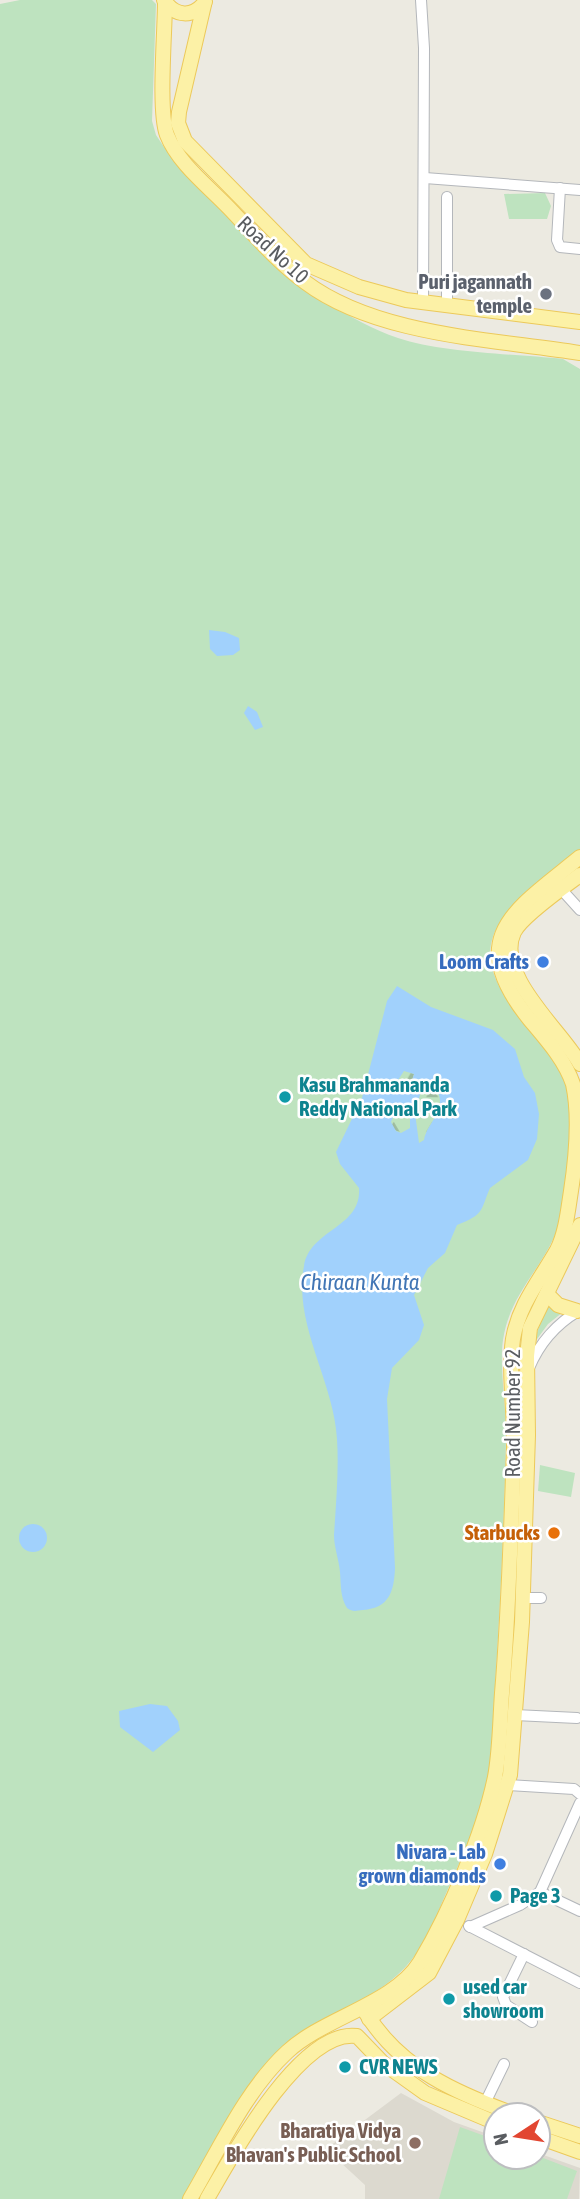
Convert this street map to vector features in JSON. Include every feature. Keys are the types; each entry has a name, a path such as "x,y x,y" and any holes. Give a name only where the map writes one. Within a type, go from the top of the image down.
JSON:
{"main road":[{"path":"165,1 170,8 184,14 198,10 205,2"},
{"name":"Road No 10","path":"165,1 174,148 278,259 306,283 351,307 398,325 580,353"},
{"path":"172,124 205,2"},
{"name":"Road No 10","path":"172,124 184,141 306,264 359,287 423,303 580,322"},
{"name":"Road Number 92","path":"366,2009 429,1973 463,1923 508,1785 515,1715 513,1340 524,1301 559,1247 567,1217 576,1156 577,1096 566,1068 511,996 499,962 498,938 512,915 580,857"},
{"path":"579,1059 530,1001 517,975 512,952 514,932 580,874"},
{"name":"Road Number 92","path":"366,2009 418,1965 482,1822 496,1772 515,1618 523,1598 530,1328 580,1225"},
{"path":"547,1294 558,1305 578,1311"},
{"path":"190,2199 260,2084 288,2051 366,2009 418,2070 482,2108"},
{"path":"207,2199 272,2094 299,2064 340,2037 357,2036 383,2063 425,2094 482,2111"},
{"path":"552,2127 580,2136"},
{"path":"552,2142 580,2152"}],"street":[{"path":"421,0 425,178 423,303"},
{"path":"425,178 580,190"},
{"path":"560,188 557,240 560,247 580,249"},
{"path":"447,197 447,305"},
{"path":"561,889 580,910"},
{"path":"527,1374 534,1356 546,1339 578,1311"},
{"path":"523,1598 541,1598"},
{"path":"515,1715 577,1718"},
{"path":"508,1785 574,1789 580,1794"},
{"path":"463,1923 520,1905 540,1892 580,1803"},
{"path":"540,1892 580,1911"},
{"path":"463,1923 580,1983"},
{"path":"524,1954 503,1997 506,2005 532,2022"},
{"path":"496,2101 504,2064"}],"shaded area":[{"name":"Bharatiya Vidya Bhavan's Public School","path":"401,2093 454,2122 482,2132 482,2171 552,2171 552,2158 580,2168 579,2199 365,2199 365,2185 326,2149"}],"green space":[{"name":"Kasu Brahmananda Reddy National Park","path":"20,0 152,0 156,4 152,121 156,135 164,147 243,229 300,282 331,304 363,323 416,343 457,350 563,359 580,369 580,851 502,919 491,943 491,965 499,987 560,1068 569,1088 573,1135 561,1218 548,1250 521,1291 507,1322 503,1340 506,1429 504,1506 493,1749 489,1784 473,1831 434,1922 411,1961 381,1988 311,2028 277,2054 246,2092 182,2199 0,2199 0,4"},
{"path":"545,193 551,206 547,219 509,219 504,194"},
{"path":"404,1071 414,1074 409,1090 401,1093 396,1083"},
{"path":"424,1084 435,1087 440,1102 424,1140 420,1143 415,1123 420,1086"},
{"path":"401,1112 408,1115 411,1122 408,1129 401,1132 394,1129 391,1122 394,1115"},
{"path":"548,1303 563,1312 548,1324 532,1346"},
{"path":"540,1465 575,1473 571,1497 538,1491"},
{"path":"460,2127 482,2135 482,2171 552,2171 552,2161 577,2171 567,2199 439,2199"}],"water":[{"path":"209,630 225,632 239,638 240,650 233,655 217,656 210,649"},
{"path":"248,706 257,712 263,727 255,730 244,713"},
{"name":"Chiraan Kunta","path":"397,986 431,1007 493,1030 515,1049 524,1077 535,1093 539,1114 537,1139 528,1160 490,1188 477,1215 457,1225 445,1253 428,1268 414,1295 424,1325 419,1340 392,1368 387,1399 395,1568 393,1584 388,1597 379,1606 354,1611 347,1608 343,1599 334,1540 338,1463 334,1417 309,1331 302,1288 308,1254 353,1212 358,1201 359,1188 340,1164 336,1152 362,1098 387,1001","holes":["404,1071 414,1074 409,1090 401,1093 396,1083","423,1084 435,1087 439,1095 439,1109 424,1140 419,1143 415,1113","401,1112 410,1117 410,1128 401,1133 396,1131 391,1122 393,1117"]},
{"path":"33,1524 43,1528 47,1538 43,1548 33,1552 23,1548 19,1538 23,1528"},
{"path":"150,1704 167,1706 178,1721 180,1730 153,1752 120,1727 119,1711"}],"place":[{"name":"Puri jagannath temple","path":"546,294"},
{"name":"Loom Crafts","path":"543,962"},
{"name":"Kasu Brahmananda Reddy National Park","path":"285,1097"},
{"name":"Starbucks","path":"554,1533"},
{"name":"Nivara - Lab grown diamonds","path":"500,1864"},
{"name":"Page 3","path":"496,1896"},
{"name":"used car showroom","path":"449,1999"},
{"name":"CVR NEWS","path":"345,2067"},
{"name":"Bharatiya Vidya Bhavan's Public School","path":"415,2143"}]}
